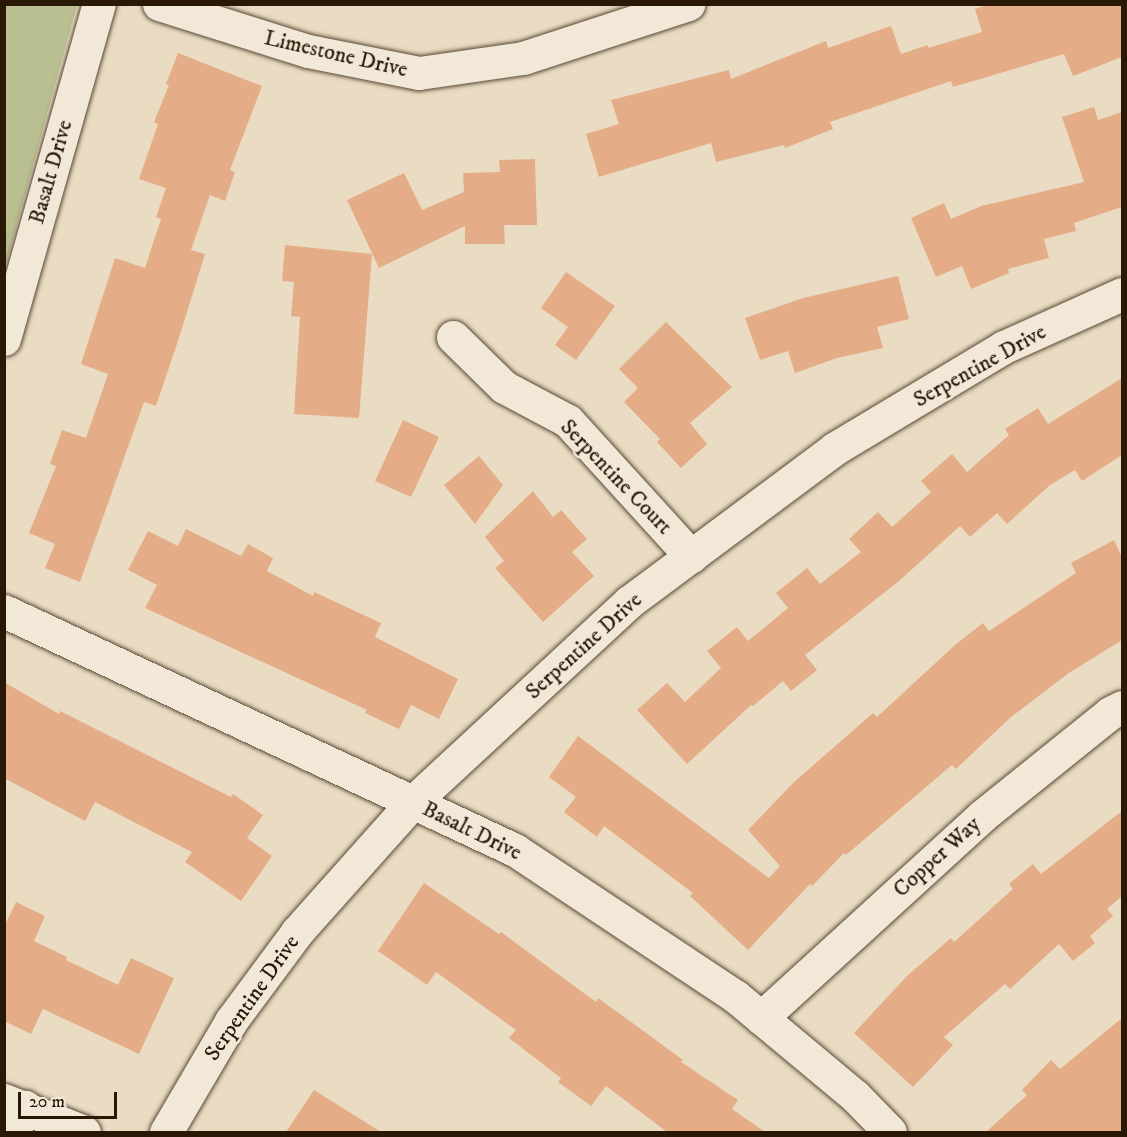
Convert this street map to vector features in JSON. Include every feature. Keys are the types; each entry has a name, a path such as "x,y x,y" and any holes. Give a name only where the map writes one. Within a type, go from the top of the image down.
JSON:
{"street":[{"name":"Basalt Drive","path":"4,339 99,4"},
{"name":"Limestone Drive","path":"159,4 308,51 419,73 523,58 688,4"},
{"name":"Serpentine Drive","path":"166,1132 231,1021 297,932 413,802 629,602 834,449 1004,347 1122,294"},
{"name":"Serpentine Court","path":"453,337 504,387 568,421 691,556"},
{"name":"Basalt Drive","path":"4,611 515,850 735,996 855,1096 890,1132"},
{"name":"Copper Way","path":"761,1018 982,816 1110,713 1122,707"},
{"path":"14,1113 84,1132"}],"green space":[{"path":"4,5 77,5 5,267"}],"building":[{"path":"990,4 1122,4 1122,57 1073,76 1064,54 953,87 951,81 830,122 833,129 785,148 784,145 716,162 711,143 599,177 586,134 619,124 611,100 729,70 731,79 826,41 828,48 891,26 901,54 928,45 928,48 982,32 975,9"},
{"path":"178,53 262,86 230,170 235,172 225,201 210,195 191,250 205,254 177,344 156,406 144,402 80,582 45,568 55,544 29,533 56,466 50,464 62,430 86,438 108,374 81,364 115,258 145,268 161,219 156,217 166,188 139,179 158,124 154,122 169,85 166,84"},
{"path":"1094,107 1098,120 1122,112 1122,207 1074,223 1076,231 1044,239 1049,258 1008,269 1009,273 971,289 962,266 936,277 911,218 944,203 951,219 981,206 1084,182 1062,117"},
{"path":"535,159 537,225 504,225 505,244 465,244 465,226 379,268 347,200 404,173 422,210 464,192 463,173 500,172 499,160"},
{"path":"285,245 372,254 359,418 294,414 300,317 291,316 294,282 282,281"},
{"path":"566,272 615,306 576,360 555,345 568,327 541,308"},
{"path":"898,276 909,319 877,327 883,348 837,358 795,373 788,351 760,360 745,318 803,298"},
{"path":"666,322 732,387 690,423 707,444 681,468 657,442 660,439 624,402 638,388 619,369"},
{"path":"1122,378 1122,455 1082,481 1075,470 1050,485 1007,524 997,513 970,537 960,526 899,581 805,655 817,670 791,691 783,681 753,706 751,705 687,764 637,710 667,683 685,702 721,668 707,651 737,627 748,641 788,608 776,593 807,568 820,584 861,552 849,539 878,512 892,527 931,492 921,481 952,454 967,472 1009,435 1005,429 1038,408 1048,424"},
{"path":"403,420 439,437 411,497 375,481"},
{"path":"479,456 503,485 475,524 444,485"},
{"path":"533,491 553,517 561,510 587,539 572,552 594,576 543,622 495,568 504,561 485,537"},
{"path":"186,529 241,556 248,544 273,558 267,571 313,596 314,592 381,623 375,637 458,679 439,719 411,705 399,729 365,713 367,710 145,608 157,585 128,570 148,531 178,546"},
{"path":"1114,540 1122,557 1122,640 1069,673 1011,717 956,769 952,765 846,855 844,853 812,886 810,884 748,950 690,896 693,893 604,826 597,837 564,812 576,797 549,777 578,736 769,878 780,866 748,830 793,783 873,713 877,717 955,645 983,623 989,631 1076,573 1071,563"},
{"path":"4,682 59,714 60,711 231,797 233,794 263,815 247,838 272,856 241,901 185,862 192,852 95,802 85,821 4,778"},
{"path":"1122,811 1122,896 1107,909 1113,916 1090,936 1095,943 1073,961 1059,944 1010,989 1005,984 944,1037 953,1045 913,1087 854,1033 907,976 951,938 954,942 1013,889 1009,884 1033,864 1041,874"},
{"path":"424,883 499,934 501,932 596,1002 598,998 645,1032 683,1060 681,1062 738,1100 732,1109 765,1132 667,1132 606,1086 591,1106 558,1082 561,1078 509,1038 516,1030 436,972 427,985 378,951"},
{"path":"16,902 45,916 34,941 67,957 66,960 118,985 131,958 174,978 139,1054 43,1009 31,1034 4,1021 4,927"},
{"path":"1122,1018 1122,1132 986,1132 1027,1095 1022,1090 1051,1060 1060,1069"},
{"path":"314,1090 381,1132 286,1132"}]}
